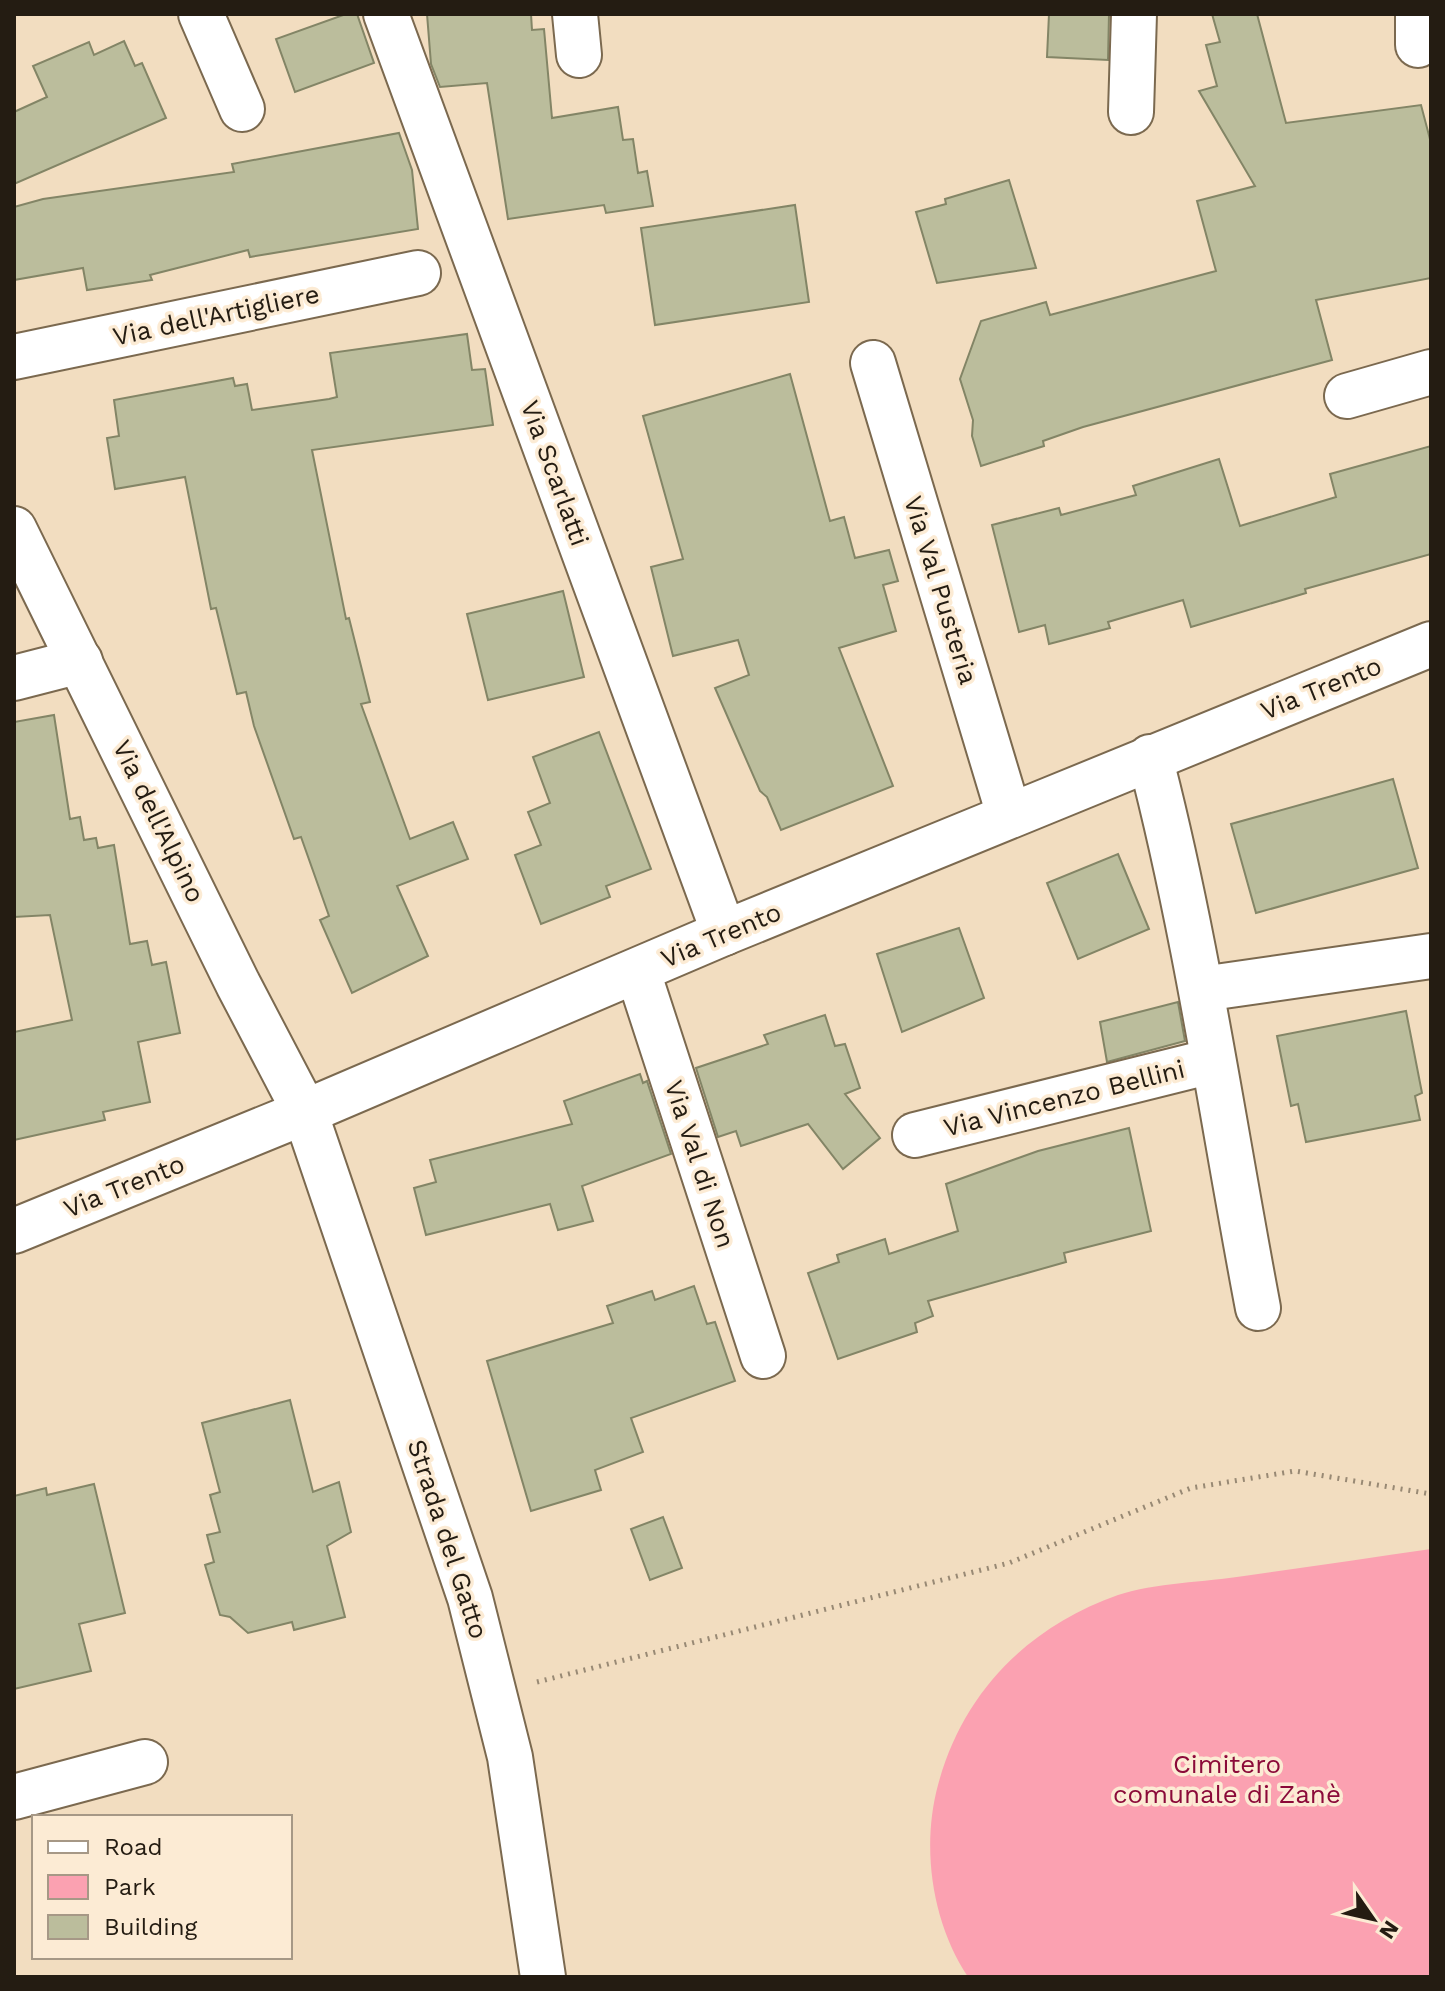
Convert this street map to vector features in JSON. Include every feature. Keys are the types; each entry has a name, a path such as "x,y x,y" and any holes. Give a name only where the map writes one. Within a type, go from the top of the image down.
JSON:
{"street":[{"path":"201,14 242,109"},
{"name":"Via Scarlatti","path":"386,14 724,933"},
{"path":"1131,112 1134,14"},
{"name":"Via dell'Artigliere","path":"14,357 418,273"},
{"name":"Via Val Pusteria","path":"873,363 1009,815"},
{"path":"1347,396 1431,372"},
{"name":"Via dell'Alpino","path":"14,529 238,984 305,1112"},
{"name":"Via Trento","path":"14,1231 305,1112 724,933 1431,644"},
{"path":"14,678 80,661"},
{"name":"Via Vincenzo Bellini","path":"1150,757 1202,989 1212,1061 1258,1308"},
{"path":"1202,989 1431,956"},
{"name":"Via Val di Non","path":"638,972 763,1356"},
{"name":"Via Vincenzo Bellini","path":"915,1135 1212,1061"},
{"name":"Strada del Gatto","path":"305,1112 470,1598 510,1757 543,1977"},
{"path":"14,1797 145,1762"}],"path":[{"path":"494,1693 1009,1563 1191,1488 1295,1471 1431,1494"}],"green space":[{"name":"Cimitero comunale di Zanè","path":"1431,1549 1431,1977 968,1977 956,1956 938,1909 930,1834 938,1785 949,1751 982,1692 1004,1667 1055,1625 1085,1609 1132,1591"}],"building":[{"path":"346,14 357,14 374,63 295,92 276,39"},
{"path":"427,14 531,14 532,30 544,29 552,118 618,107 623,140 633,139 638,173 647,171 653,206 606,213 604,205 508,219 487,83 440,87 431,64"},
{"path":"1049,14 1109,14 1108,60 1047,57"},
{"path":"1212,14 1257,14 1286,123 1421,105 1431,143 1431,278 1316,300 1332,360 1083,427 1043,441 1044,446 981,466 972,436 973,420 960,379 981,321 1046,302 1050,315 1216,271 1197,201 1255,186 1199,91 1217,86 1206,45 1220,42"},
{"path":"124,41 135,66 142,63 166,118 14,184 14,112 47,97 33,66 89,42 94,55"},
{"path":"399,133 412,170 418,229 250,257 248,250 150,275 152,280 87,290 83,268 14,280 14,207 43,199 234,172 232,164"},
{"path":"1009,180 1036,268 937,283 916,212 946,204 945,199"},
{"path":"795,205 809,302 655,325 641,228"},
{"path":"467,334 472,370 485,369 493,425 312,450 346,619 349,618 370,702 361,704 410,839 453,822 468,859 397,886 428,956 352,993 320,920 329,916 301,837 294,839 254,726 246,692 237,694 216,608 211,609 185,477 115,489 107,438 119,436 114,400 233,378 235,386 247,384 252,410 329,399 337,397 330,353"},
{"path":"790,374 830,521 844,517 855,558 889,550 898,581 883,585 896,631 839,648 893,786 781,830 767,797 760,791 715,688 749,675 738,640 673,656 651,567 683,559 643,416"},
{"path":"1431,446 1431,554 1305,589 1306,593 1191,627 1183,600 1108,622 1110,628 1049,644 1045,625 1019,632 992,525 1059,508 1061,515 1136,495 1133,486 1219,459 1240,526 1336,497 1330,474"},
{"path":"563,591 584,677 488,700 467,614"},
{"path":"54,715 70,819 80,817 84,840 96,838 98,848 114,845 130,944 147,941 152,965 166,962 180,1033 138,1042 150,1102 103,1112 105,1120 14,1140 14,1032 72,1020 50,915 14,917 14,722"},
{"path":"599,732 651,869 606,886 610,897 541,924 515,855 541,845 528,812 550,803 533,757"},
{"path":"1393,779 1418,868 1256,913 1231,824"},
{"path":"1118,854 1149,929 1078,959 1047,883"},
{"path":"959,928 984,998 902,1032 877,954"},
{"path":"1178,1002 1185,1041 1107,1062 1100,1022"},
{"path":"1406,1011 1422,1093 1415,1096 1420,1120 1306,1142 1298,1104 1291,1106 1277,1036"},
{"path":"825,1015 835,1046 845,1044 860,1088 845,1094 880,1138 843,1169 808,1124 741,1146 736,1131 718,1137 696,1068 768,1044 764,1035"},
{"path":"640,1074 643,1083 647,1081 671,1154 582,1186 593,1221 558,1230 550,1204 426,1235 414,1188 436,1182 430,1160 572,1124 564,1101"},
{"path":"1129,1128 1151,1231 1064,1253 1066,1262 928,1301 933,1316 915,1323 917,1332 838,1359 808,1273 839,1262 837,1255 885,1239 889,1254 958,1231 946,1184 1038,1151"},
{"path":"694,1286 707,1324 715,1322 735,1381 631,1418 643,1452 595,1470 601,1490 531,1511 487,1361 613,1323 607,1306 652,1291 655,1300"},
{"path":"290,1400 313,1492 339,1482 351,1532 327,1546 345,1617 294,1630 292,1622 248,1633 230,1617 220,1615 205,1565 214,1562 207,1535 220,1532 210,1495 220,1492 202,1423"},
{"path":"94,1484 125,1613 79,1624 91,1671 14,1689 14,1496 46,1488 47,1495"},
{"path":"663,1517 682,1568 650,1580 631,1529"}]}
